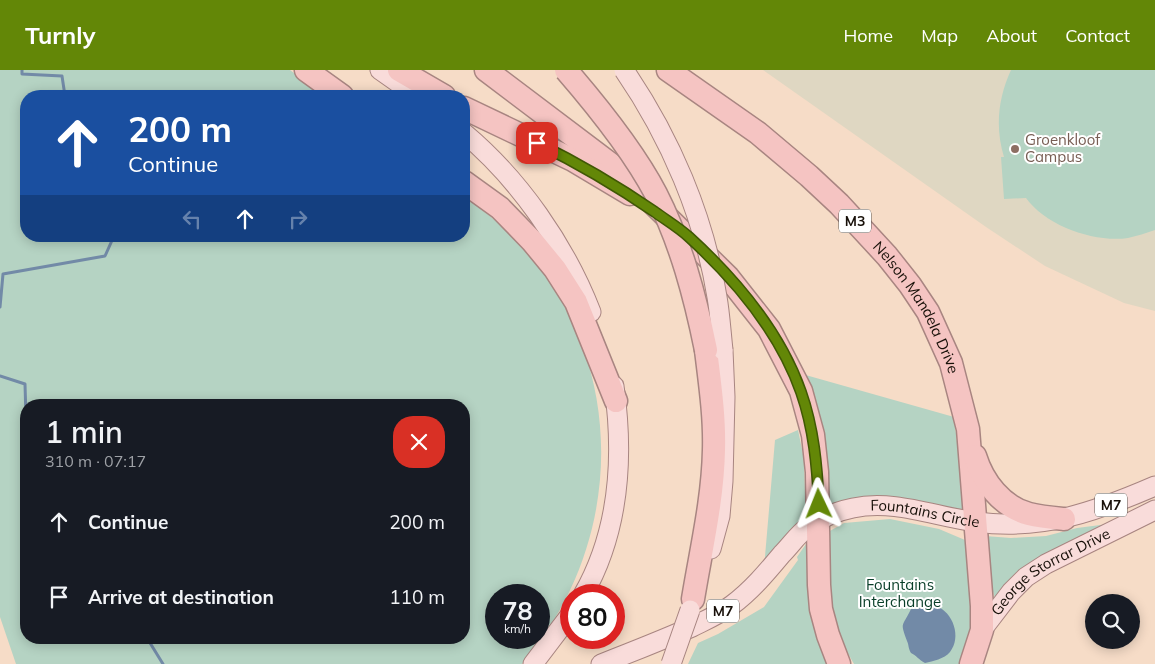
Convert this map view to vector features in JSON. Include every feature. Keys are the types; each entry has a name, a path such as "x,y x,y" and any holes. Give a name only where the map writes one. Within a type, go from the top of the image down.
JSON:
{"highway":[{"path":"306,70 334,90"},
{"path":"399,70 434,90"},
{"path":"486,70 621,172 688,236 728,278 760,316 778,344 801,391 813,435 818,472 821,609 828,635 840,664"},
{"path":"566,70 603,113 656,193 677,242 715,350 712,404 714,450 710,498 691,604"},
{"name":"Nelson Mandela Drive","path":"668,70 727,110 781,151 838,204 898,268 928,312 943,342 957,382 968,429 976,522"},
{"path":"470,111 573,160 626,192 688,236"},
{"path":"470,186 500,208 532,241 555,269 576,302 616,401"},
{"path":"968,429 978,466 984,478 998,495 1020,510 1030,514 1064,519"},
{"name":"Fountains Circle","path":"971,664 982,630 976,522"}],"main road":[{"path":"380,70 408,90"},
{"path":"624,70 646,102 672,153 693,205 717,296 715,350"},
{"path":"470,139 526,199 566,258 595,323 611,373 616,401 619,445 616,490 613,515 604,547 589,584"},
{"name":"George Storrar Drive","path":"976,522 1017,524 1064,519 1113,504 1155,486"},
{"name":"Fountains Circle","path":"819,520 835,513 872,505 888,506 976,522"},
{"name":"George Storrar Drive","path":"982,630 1011,592 1026,577 1046,564 1155,510"},
{"name":"M7","path":"601,664 670,637 710,619 731,606 765,575 798,536 819,520"},
{"path":"671,664 691,604"},
{"path":"533,664 560,628"}],"shaded area":[{"name":"Groenkloof Campus","path":"763,70 1155,70 1155,311 1124,303 1045,266 986,227"}],"green space":[{"path":"0,70 290,70 316,90 20,90 20,242 470,242 470,202 517,241 558,294 585,353 599,416 600,481 587,545 571,584 560,584 560,608 550,623 550,584 485,584 485,649 532,649 522,664 16,664 0,617"},
{"path":"1011,70 1155,70 1155,230 1128,238 1115,239 1086,235 1046,217 1026,198 1004,199 1001,157 1004,157 999,135 999,113 1003,91"},
{"path":"802,374 954,417 966,517 828,512"},
{"path":"798,430 804,459 806,524 764,568 775,440"},
{"name":"Fountains Interchange","path":"890,519 939,529 965,540 974,579 976,615 966,664 854,664 842,643 831,610 828,532 844,523"},
{"path":"1108,524 996,602 990,581 985,536 1011,538 1046,536 1077,528"},
{"path":"806,544 810,545 829,664 688,664 698,643 718,634 764,607 798,560 797,557"}],"water":[{"path":"936,606 942,609 951,619 955,632 954,646 945,656 925,663 909,650 903,625 911,609"}],"waterway":[{"path":"22,70 22,74 62,76 64,90"},
{"path":"0,307 3,274 105,256 111,242"},
{"path":"0,376 25,384 25,399"},
{"path":"151,644 163,664"}],"place":[{"name":"Groenkloof Campus","path":"1015,149"}],"route":[{"path":"537,143 573,160 626,192 688,236 750,302 778,344 801,391 816,453 819,504"}]}
